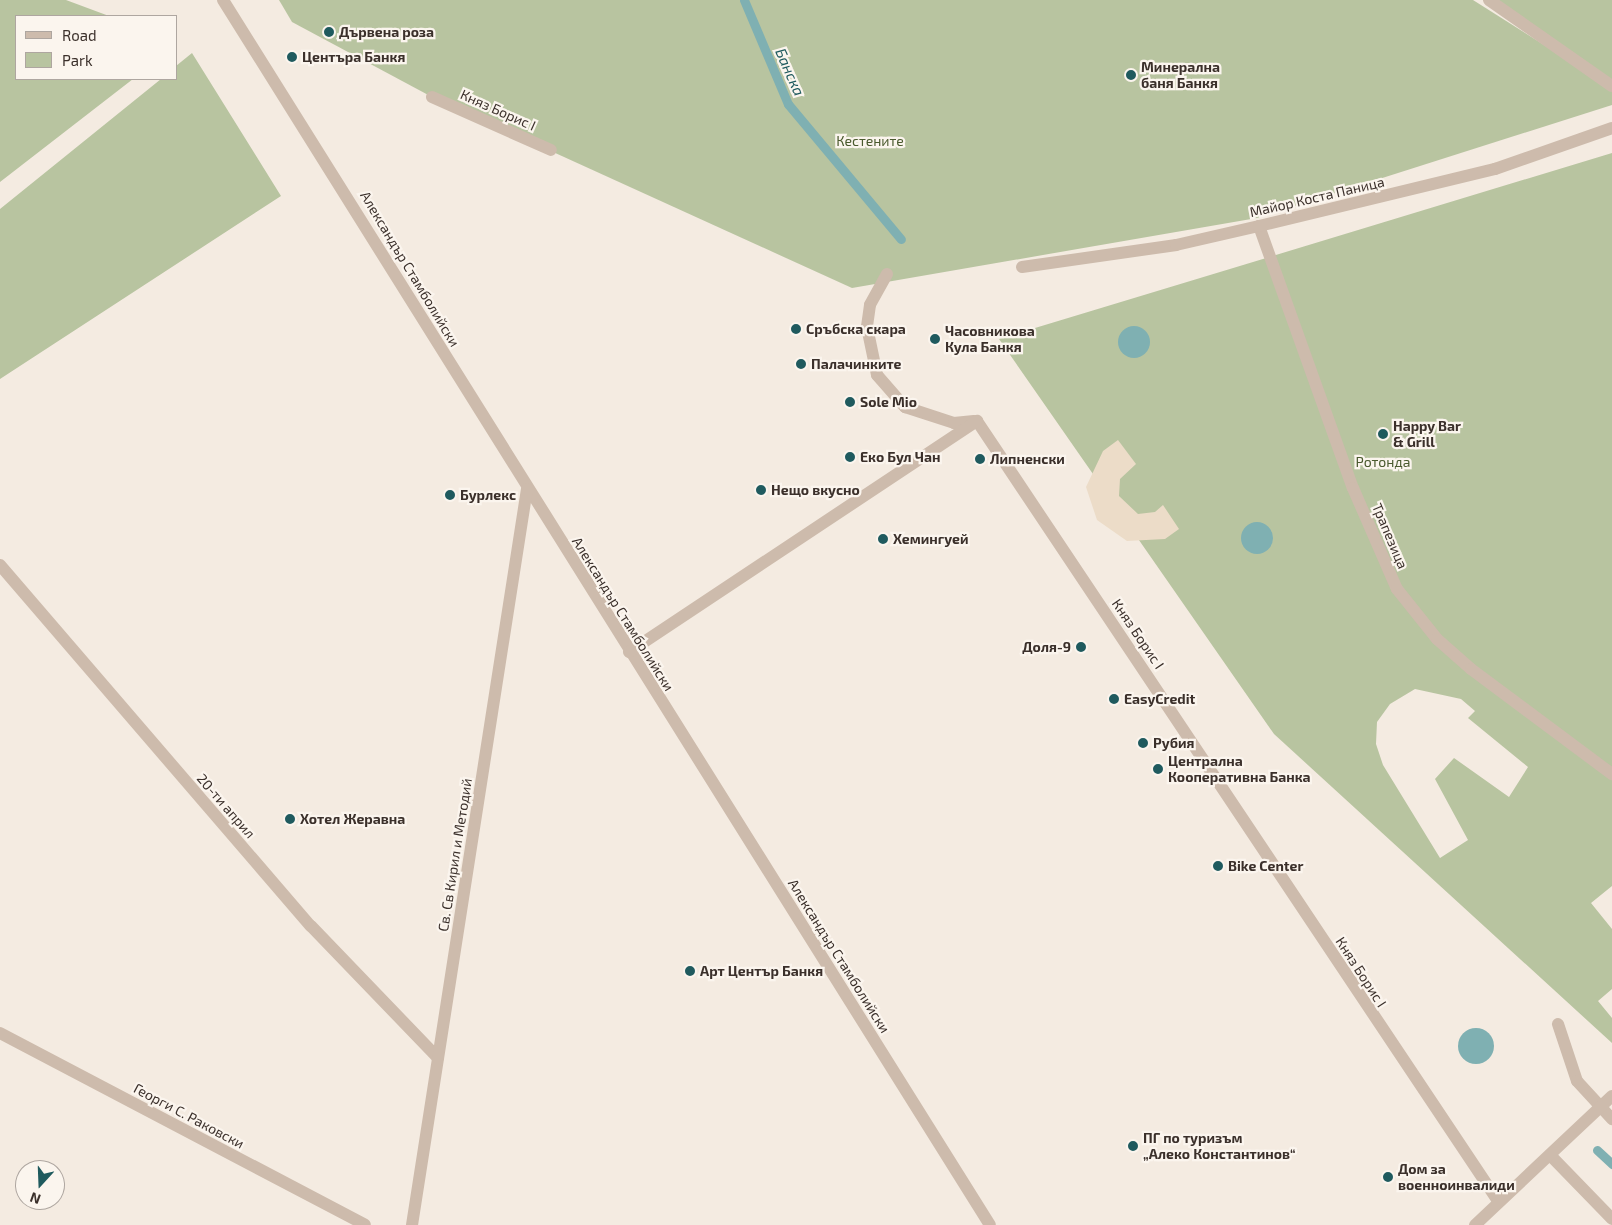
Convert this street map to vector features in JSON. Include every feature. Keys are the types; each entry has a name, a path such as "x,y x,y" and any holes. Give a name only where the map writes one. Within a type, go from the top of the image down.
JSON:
{"street":[{"name":"Александър Стамболийски","path":"223,0 235,15 527,490 990,1225"},
{"name":"Александър Стамболийски","path":"230,0 235,15"},
{"path":"1489,0 1612,86"},
{"name":"Княз Борис I","path":"432,97 551,150"},
{"name":"Майор Коста Паница","path":"1022,267 1176,245 1259,226 1495,170 1612,128"},
{"name":"Трапезица","path":"1259,226 1353,488 1397,589 1437,639 1471,669 1612,774"},
{"path":"887,274 870,305 866,327 877,375 905,407 954,423 977,421"},
{"path":"629,652 977,421"},
{"name":"Княз Борис I","path":"977,421 1498,1201"},
{"name":"Св. Св Кирил и Методий","path":"412,1225 527,490"},
{"name":"20-ти април","path":"0,565 310,926 438,1058"},
{"path":"1558,1024 1577,1081 1612,1119"},
{"name":"Георги С. Раковски","path":"0,1033 365,1225"},
{"path":"1475,1225 1498,1201 1612,1096"},
{"path":"1550,1155 1612,1219"}],"green space":[{"path":"0,0 66,0 106,15 15,15 15,80 132,80 0,182"},
{"name":"Кестените","path":"279,0 1473,0 1612,88 1612,105 1257,218 852,288 432,97 292,22"},
{"path":"1489,0 1612,0 1612,86"},
{"path":"192,53 281,196 0,379 0,209 160,80 178,80 178,64"},
{"name":"Ротонда","path":"1612,153 1612,886 1591,903 1612,929 1612,989 1598,1001 1612,1018 1612,1043 1274,734 999,339","holes":["1415,689 1461,699 1475,711 1468,718 1528,767 1509,797 1454,758 1435,779 1468,840 1440,858 1383,765 1376,744 1377,722 1390,704"]}],"shaded area":[{"path":"1118,440 1136,464 1120,479 1119,496 1138,514 1155,512 1163,505 1179,529 1165,539 1127,541 1097,520 1086,487 1103,451"}],"water":[{"path":"1134,326 1145,331 1150,342 1145,353 1134,358 1123,353 1118,342 1123,331"},
{"path":"1257,522 1268,527 1273,538 1268,549 1257,554 1246,549 1241,538 1246,527"},
{"path":"1476,1028 1483,1029 1489,1033 1493,1039 1493,1053 1489,1059 1483,1063 1476,1064 1469,1063 1463,1059 1459,1053 1458,1046 1459,1039 1463,1033 1469,1029"}],"waterway":[{"name":"Банска","path":"744,0 788,104 901,239"},
{"name":"Банска","path":"1597,1150 1612,1164"}],"place":[{"name":"Дървена роза","path":"329,32"},
{"name":"Центъра Банкя","path":"292,57"},
{"name":"Минерална баня Банкя","path":"1131,75"},
{"name":"Сръбска скара","path":"796,329"},
{"name":"Часовникова Кула Банкя","path":"935,339"},
{"name":"Палачинките","path":"801,364"},
{"name":"Sole Mio","path":"850,402"},
{"name":"Happy Bar & Grill","path":"1383,434"},
{"name":"Еко Бул Чан","path":"850,457"},
{"name":"Липненски","path":"980,459"},
{"name":"Нещо вкусно","path":"761,490"},
{"name":"Бурлекс","path":"450,495"},
{"name":"Хемингуей","path":"883,539"},
{"name":"Доля-9","path":"1081,647"},
{"name":"EasyCredit","path":"1114,699"},
{"name":"Рубия","path":"1143,743"},
{"name":"Централна Кооперативна Банка","path":"1158,769"},
{"name":"Хотел Жеравна","path":"290,819"},
{"name":"Bike Center","path":"1218,866"},
{"name":"Арт Център Банкя","path":"690,971"},
{"name":"ПГ по туризъм „Алеко Константинов“","path":"1133,1146"},
{"name":"Дом за военноинвалиди","path":"1388,1177"}]}
